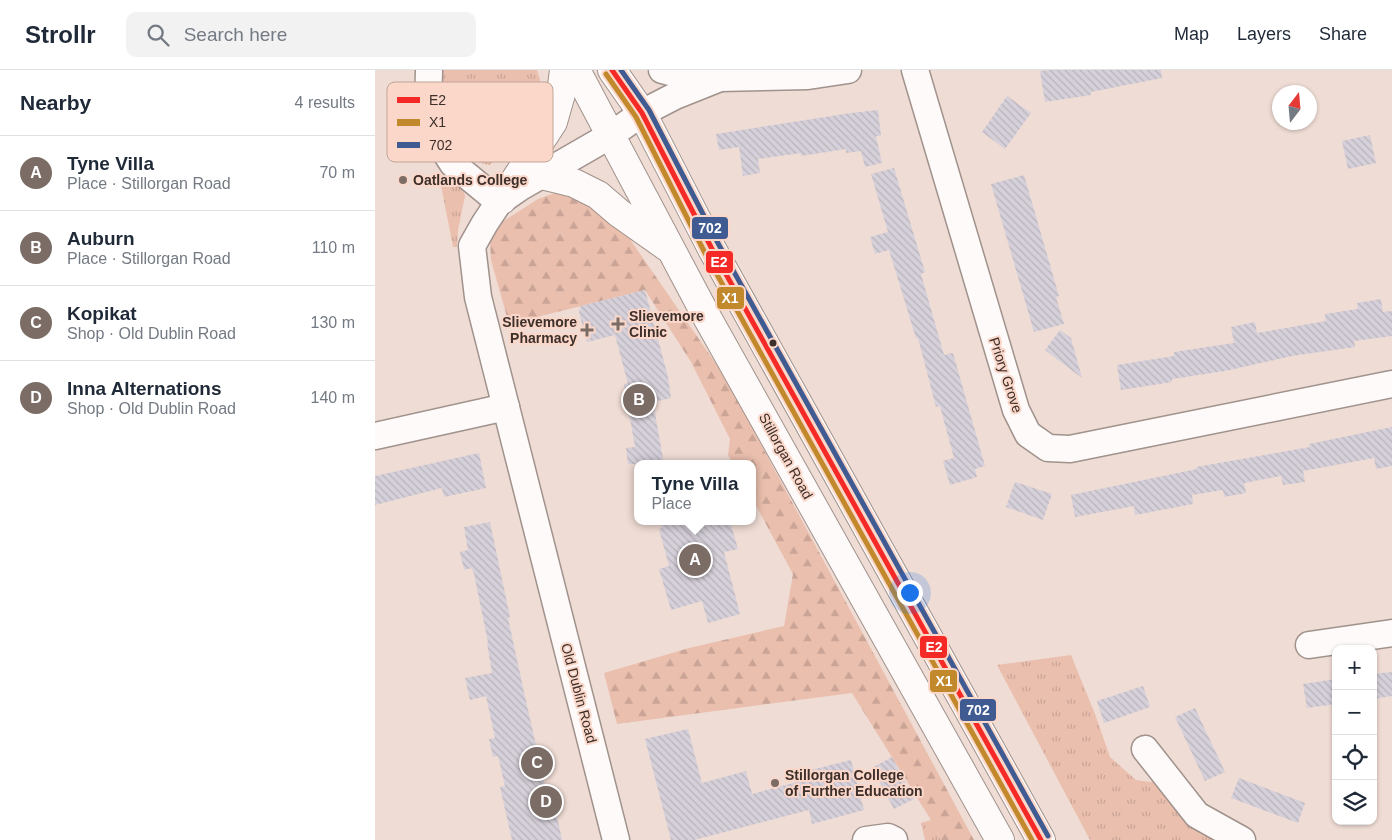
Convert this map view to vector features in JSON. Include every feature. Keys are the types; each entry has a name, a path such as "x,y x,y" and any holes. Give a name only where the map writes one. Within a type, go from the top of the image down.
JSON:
{"highway":[{"path":"553,122 561,94 564,70"},
{"name":"Stillorgan Road","path":"576,70 709,319 1001,840"},
{"path":"612,70 642,113 712,249 1041,840"},
{"path":"501,201 527,162"},
{"path":"541,175 574,183 598,195 619,213 672,251"}],"street":[{"path":"662,70 689,77 720,78 808,76 848,70"},
{"name":"Priory Grove","path":"915,70 1016,410 1028,434 1048,448 1070,449 1392,384"},
{"name":"Old Dublin Road","path":"616,840 478,297 472,246 485,223 501,201 541,175 611,135 642,113 675,96 720,78"},
{"path":"452,162 501,201"},
{"path":"375,436 506,407"},
{"path":"1309,645 1392,633"},
{"path":"1145,749 1197,815 1243,840"},
{"path":"865,840 888,838 894,840"}],"green space":[{"path":"441,70 537,70 541,82 441,82"},
{"path":"443,162 460,178 465,196 458,230 457,247 453,247 440,180 446,179"},
{"path":"479,162 494,162 489,165"},
{"path":"561,191 616,219 723,374 974,840 941,840 931,820 852,693 617,724 604,673 689,648 784,626 793,574 756,506 756,460 731,460 728,455 730,439 691,362 645,290 509,324 491,260 490,242 502,222 538,199"},
{"path":"1071,655 1110,757 1136,780 1158,783 1215,840 1090,840 997,665"},
{"path":"931,820 941,840 925,840 921,823"}],"building":[{"path":"1161,70 1162,78 1091,92 1091,95 1045,102 1040,71"},
{"path":"1007,96 1031,113 1005,149 982,132"},
{"path":"878,110 881,136 876,136 882,163 865,167 861,151 846,153 846,149 801,156 801,153 758,159 760,173 743,176 739,147 719,150 716,134"},
{"path":"1370,135 1376,163 1348,169 1342,141"},
{"path":"894,168 925,272 921,274 944,355 953,353 985,466 975,469 977,477 950,485 943,461 954,458 940,406 936,407 918,338 916,338 889,250 875,254 870,237 888,232 871,174"},
{"path":"1024,175 1059,296 1056,297 1064,324 1034,332 991,184"},
{"path":"645,290 668,377 671,398 653,402 663,460 634,460 634,464 628,464 626,448 635,447 624,384 628,384 615,335 587,342 579,312 581,306"},
{"path":"1381,299 1383,312 1392,311 1392,336 1354,341 1355,347 1292,356 1225,371 1172,379 1172,382 1121,390 1117,365 1174,356 1174,352 1234,343 1231,327 1255,322 1257,333 1326,321 1325,314 1358,309 1357,303"},
{"path":"1060,330 1071,338 1082,378 1045,350"},
{"path":"1392,427 1392,466 1376,469 1374,458 1303,471 1305,482 1283,485 1281,476 1244,483 1246,493 1224,497 1223,490 1192,495 1193,504 1135,515 1134,506 1075,517 1071,495 1197,469 1196,467 1310,447 1309,444"},
{"path":"479,453 486,488 444,497 442,488 375,505 375,476"},
{"path":"1015,482 1052,494 1043,520 1006,507"},
{"path":"490,522 510,617 508,618 550,807 555,806 562,840 512,840 500,787 505,786 498,756 493,757 489,739 495,738 486,696 470,700 465,678 492,673 488,642 474,574 472,568 464,570 460,552 468,550 464,527"},
{"path":"661,525 731,525 738,549 724,552 740,614 708,623 702,601 671,610 659,569 669,566 659,529 662,528"},
{"path":"1392,672 1392,696 1377,698 1377,674"},
{"path":"1332,680 1332,705 1307,708 1303,684"},
{"path":"1143,686 1150,707 1104,723 1097,701"},
{"path":"1195,708 1225,772 1205,781 1175,717"},
{"name":"Stillorgan College of Further Education","path":"688,729 702,783 746,771 752,794 801,781 799,773 851,760 864,810 812,824 809,810 694,840 671,840 645,739"},
{"path":"892,757 914,799 894,809 872,768"},
{"path":"1239,778 1305,803 1298,823 1231,798"}],"transit line":[{"name":"E2","path":"612,70 642,113 712,249 1041,840"},
{"name":"702","path":"621,70 649,110 719,245 1048,836"},
{"name":"X1","path":"606,74 636,117 705,253 1032,840"}],"place":[{"name":"Oatlands College","path":"403,180"},
{"name":"Slievemore Clinic","path":"618,324"},
{"name":"Slievemore Pharmacy","path":"587,330"},
{"name":"Auburn","path":"639,400"},
{"name":"Tyne Villa","path":"695,560"},
{"name":"Kopikat","path":"537,763"},
{"name":"Stillorgan College of Further Education","path":"775,783"},
{"name":"Inna Alternations","path":"546,802"}]}
